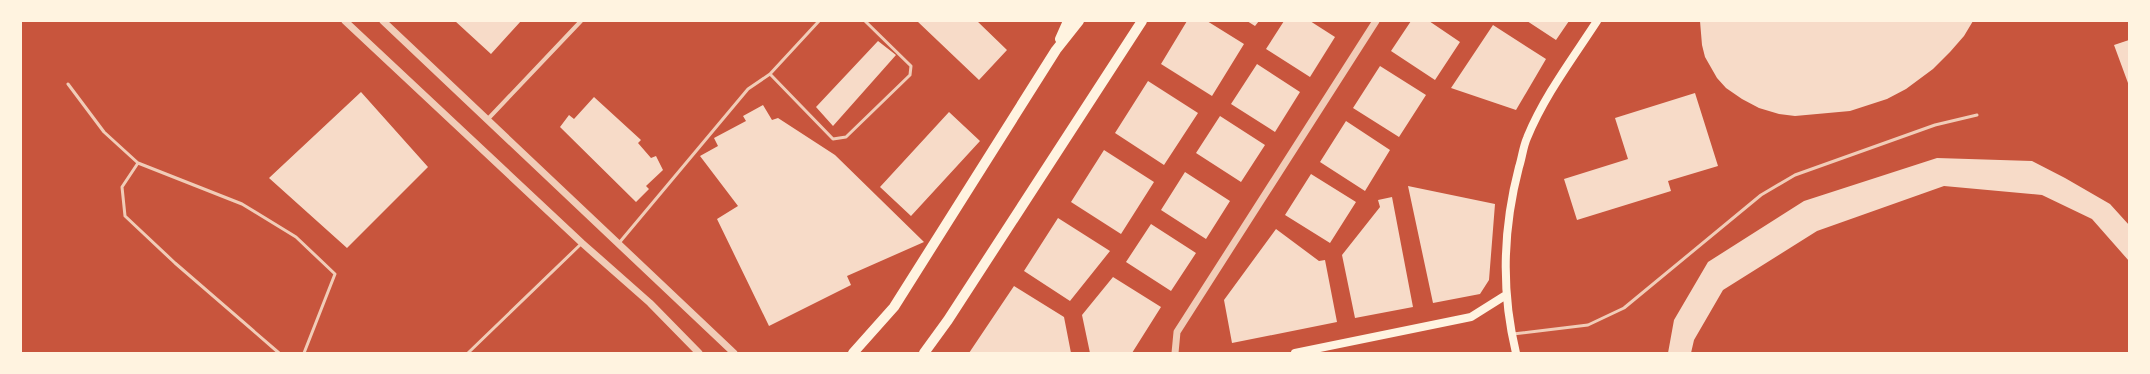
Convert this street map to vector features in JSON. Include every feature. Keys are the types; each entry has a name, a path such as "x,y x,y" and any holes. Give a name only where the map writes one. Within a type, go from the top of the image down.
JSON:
{"main road":[{"path":"1056,50 1068,21"},
{"path":"853,353 894,307 1056,50 1079,21"},
{"path":"924,353 948,320 1142,21"},
{"path":"1516,353 1511,334 1506,296 1505,257 1511,196 1527,138 1546,102 1598,21"},
{"path":"1294,353 1471,318 1506,296"}],"street":[{"path":"345,21 582,242 650,303 699,353"},
{"path":"383,21 734,353"},
{"path":"487,120 581,21"},
{"path":"1175,353 1177,332 1376,21"}],"lane":[{"path":"618,244 748,89 770,74 819,21"},
{"path":"770,74 833,139 846,137 910,75 911,66 865,21"},
{"path":"68,84 104,132 138,163 242,204 296,237 335,274 304,353"},
{"path":"1511,334 1588,325 1624,308 1761,194 1795,175 1935,125 1977,115"},
{"path":"138,163 122,187 125,216 175,263 279,353"},
{"path":"468,353 582,242"}],"building":[{"path":"455,21 521,21 491,54"},
{"path":"917,21 977,21 1007,50 979,80"},
{"path":"1187,21 1207,21 1244,44 1212,96 1161,64"},
{"path":"1247,21 1259,21 1255,26"},
{"path":"1284,21 1310,21 1335,37 1310,77 1266,49"},
{"path":"1411,21 1429,21 1460,42 1435,80 1391,51"},
{"path":"1527,21 1569,21 1556,40"},
{"path":"1700,21 1973,21 1964,36 1950,52 1933,69 1906,89 1887,99 1850,111 1795,116 1779,114 1759,108 1726,88 1717,78 1705,57 1702,45"},
{"path":"1493,25 1546,59 1516,110 1451,88"},
{"path":"2129,40 2129,82 2128,83 2114,45"},
{"path":"878,41 896,55 833,126 816,107"},
{"path":"1257,64 1300,92 1275,132 1231,104"},
{"path":"1380,66 1426,95 1399,137 1353,108"},
{"path":"1148,81 1198,113 1164,165 1115,133"},
{"path":"361,92 428,167 347,248 269,178"},
{"path":"1695,93 1718,166 1668,181 1671,191 1577,220 1564,179 1628,159 1615,118"},
{"path":"594,97 641,140 638,143 651,158 656,156 663,170 646,186 649,189 636,202 560,127 569,115 574,119"},
{"path":"763,105 772,120 778,118 835,155 924,242 847,276 851,285 769,326 717,219 738,206 700,156 718,146 714,138 746,121 743,116"},
{"path":"949,112 980,141 911,216 880,187"},
{"path":"1220,116 1265,145 1241,182 1196,153"},
{"path":"1346,121 1390,150 1365,191 1320,162"},
{"path":"1104,150 1154,182 1121,234 1071,202"},
{"path":"1937,158 2032,161 2065,178 2110,204 2129,225 2129,261 2092,219 2042,195 1944,186 1817,231 1723,290 1694,340 1691,353 1668,353 1674,320 1708,262 1804,201"},
{"path":"1185,172 1230,201 1206,239 1161,210"},
{"path":"1311,174 1356,202 1330,243 1285,215"},
{"path":"1408,186 1495,204 1489,280 1480,294 1433,303"},
{"path":"1392,197 1413,307 1355,318 1342,255 1380,207 1378,200"},
{"path":"1058,218 1110,251 1070,301 1024,271"},
{"path":"1151,224 1196,253 1171,291 1126,262"},
{"path":"1276,229 1319,261 1325,260 1337,322 1232,343 1224,300"},
{"path":"1113,277 1161,307 1132,353 1090,353 1082,315"},
{"path":"1014,286 1064,317 1071,353 969,353"}]}
